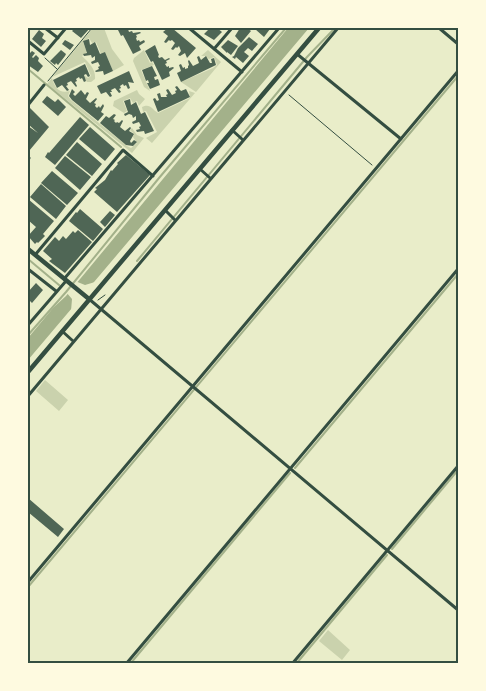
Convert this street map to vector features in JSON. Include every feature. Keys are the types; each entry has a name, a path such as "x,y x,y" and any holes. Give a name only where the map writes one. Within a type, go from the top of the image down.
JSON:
{"street":[{"path":"45,28 58,38"},
{"path":"28,41 44,54 66,28"},
{"path":"189,28 242,72"},
{"path":"214,49 232,28"},
{"path":"28,325 56,291 67,282 153,176 279,28"},
{"path":"28,372 319,28"},
{"path":"28,396 173,218 284,91 306,61 338,28"},
{"path":"439,28 458,44"},
{"path":"297,54 401,139"},
{"path":"28,582 195,388 458,71"},
{"path":"28,105 45,84"},
{"path":"232,130 241,138"},
{"path":"35,255 123,150 153,176"},
{"path":"199,169 208,177"},
{"path":"164,210 173,218"},
{"path":"28,249 458,610"},
{"path":"28,269 56,291"},
{"path":"126,664 458,269"},
{"path":"62,331 74,341"},
{"path":"292,664 458,466"}],"path":[{"path":"45,84 92,28"},
{"path":"44,54 44,58 57,69"},
{"path":"284,91 376,169"}],"shaded area":[{"path":"93,28 104,28 112,49 124,65 113,71 105,52 101,54 96,42 92,43 89,38 83,42 87,52 82,56 93,69 95,79 87,82 84,78 85,76 88,78 91,76 85,62 52,77"},
{"path":"288,28 309,28 28,360 28,338 53,308 66,296"},
{"path":"144,50 150,63 152,62 154,65 141,70 150,91 144,87 133,61"},
{"path":"208,50 221,62 196,92 181,82 217,65 214,57 209,59 201,56"},
{"path":"52,78 60,91 70,91 68,96 71,100 127,146 131,148 137,143 133,137 134,134 130,130 132,128 137,135 144,138 132,153 47,84"},
{"path":"137,90 145,99 139,106 137,101 133,103 130,98 123,101 127,111 124,113 113,106 114,101"},
{"path":"189,91 195,93 152,143 146,138 157,132 146,111 143,112 142,107 149,106 158,113 190,98"},
{"path":"45,380 68,400 59,411 36,391"},
{"path":"328,630 350,650 342,660 319,641"}],"pier":[{"path":"75,281 85,285 95,282 71,311 72,299 66,292"}],"building":[{"path":"75,28 90,28 81,38 72,31"},
{"path":"117,28 132,28 128,29 129,32 140,32 136,35 137,41 144,40 145,42 139,46 141,50 133,54"},
{"path":"168,28 172,28 196,48 187,58 185,53 180,56 178,55 181,51 179,46 173,50 171,49 175,43 172,40 164,42 168,36 163,32"},
{"path":"210,28 217,28 222,32 214,40 204,34"},
{"path":"240,28 247,28 251,31 241,43 235,36"},
{"path":"255,29 270,29 264,37"},
{"path":"39,30 44,34 42,38 46,41 41,47 32,39"},
{"path":"249,37 258,44 252,51 248,48 244,52 249,56 243,63 236,57 235,59 232,57"},
{"path":"89,39 90,45 95,42 100,54 105,52 113,71 104,75 103,71 95,71 100,66 98,62 92,64 91,62 95,60 95,56 92,58 91,55 84,56 83,54 87,53 83,41"},
{"path":"65,40 74,45 70,50 62,44"},
{"path":"228,40 238,46 231,55 221,47"},
{"path":"155,45 159,58 162,57 165,60 169,58 165,64 169,68 174,68 169,72 170,76 162,80 153,61 151,62 145,51"},
{"path":"61,50 66,54 58,65 56,63 55,65 50,61"},
{"path":"32,51 35,53 32,57 36,55 39,58 38,61 43,66 38,72 28,65 30,57 28,55"},
{"path":"199,56 201,60 206,56 210,63 212,63 211,59 214,58 216,65 181,82 177,73 181,71 179,65 181,64 185,69 188,68 189,60 193,66 199,63 197,57"},
{"path":"85,64 90,76 84,75 86,81 84,82 79,77 75,82 76,87 71,81 67,83 68,85 66,86 69,90 67,91 62,85 57,88 53,80"},
{"path":"152,66 157,76 154,77 155,80 158,79 160,85 150,89 147,83 149,83 148,80 146,81 142,70"},
{"path":"129,71 134,83 128,82 130,88 128,89 123,84 120,86 121,92 119,93 115,88 111,90 112,96 110,97 106,92 101,94 97,86"},
{"path":"177,86 181,91 186,89 190,97 158,112 153,99 159,100 157,94 160,93 161,97 167,97 166,90 168,89 172,95 176,93 175,87"},
{"path":"72,89 75,92 73,94 75,96 81,90 85,95 87,92 89,93 86,99 90,103 96,98 94,103 97,108 99,106 100,108 103,104 101,112 104,114 98,121 72,100 69,96"},
{"path":"47,96 55,102 58,99 66,107 58,116 42,102"},
{"path":"130,99 131,105 136,102 141,114 145,112 154,131 145,134 144,131 137,132 136,130 140,129 139,127 141,126 139,122 133,124 132,122 136,120 136,116 133,118 129,114 125,116 124,114 128,112 124,101"},
{"path":"30,108 49,127 29,151 28,126 38,133 28,124 28,111"},
{"path":"114,114 116,115 113,119 116,123 123,121 120,127 125,131 131,128 129,131 134,134 130,141 131,143 134,140 137,142 133,146 126,145 100,123 106,116 109,118"},
{"path":"80,117 89,125 55,165 45,157"},
{"path":"90,127 115,149 105,161 79,139"},
{"path":"77,142 102,164 92,176 66,155"},
{"path":"126,155 150,175 117,212 94,192 97,189 95,188 105,180 111,170"},
{"path":"65,156 91,177 80,190 55,168"},
{"path":"52,171 78,193 67,205 41,183"},
{"path":"41,184 66,206 56,219 30,197"},
{"path":"28,199 54,221 43,234 45,236 35,244 28,236 36,227 28,220"},
{"path":"80,209 103,229 93,241 69,221"},
{"path":"110,211 115,215 105,227 100,222"},
{"path":"78,230 92,242 65,273 49,261 52,259 43,251 55,237 59,241 63,236 66,239 73,231 75,233"},
{"path":"36,283 43,290 32,303 28,299 28,292"},
{"path":"28,498 64,529 58,537 28,512"}],"waterway":[{"path":"28,335 286,28"},
{"path":"137,261 307,57 335,28"},
{"path":"28,69 121,147"},
{"path":"28,587 458,76"},
{"path":"28,259 59,285"},
{"path":"295,468 458,274"},
{"path":"392,549 458,470"},
{"path":"130,664 290,473"},
{"path":"296,664 387,555"}]}
